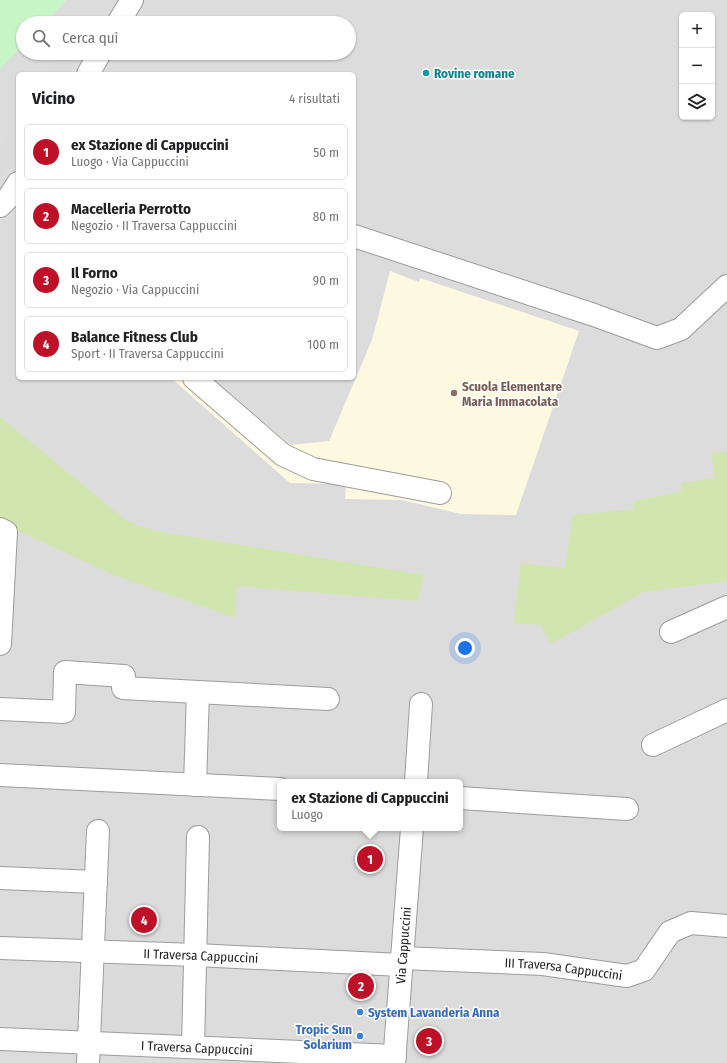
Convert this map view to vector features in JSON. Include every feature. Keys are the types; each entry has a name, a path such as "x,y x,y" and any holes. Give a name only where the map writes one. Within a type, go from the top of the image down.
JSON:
{"street":[{"path":"122,16 132,0"},
{"path":"89,72 96,60"},
{"path":"0,206 16,189"},
{"path":"356,237 587,313 657,338 681,329 727,286"},
{"path":"196,380 283,455 313,469 440,493"},
{"path":"0,529 6,532 0,644"},
{"path":"671,632 727,607"},
{"path":"0,709 64,712 65,672 124,676 123,688 328,699"},
{"path":"195,785 198,692"},
{"path":"416,779 421,704"},
{"path":"653,745 727,710"},
{"path":"0,775 277,789"},
{"path":"463,798 627,809"},
{"path":"89,1053 98,831"},
{"name":"Via Cappuccini","path":"394,1059 412,831"},
{"path":"194,1047 198,837"},
{"path":"0,878 96,882"},
{"name":"III Traversa Cappuccini","path":"401,962 543,964 627,976 644,970 670,932 692,924 727,926"},
{"name":"II Traversa Cappuccini","path":"0,948 94,950 401,962"},
{"name":"I Traversa Cappuccini","path":"0,1039 89,1053 194,1047 394,1059"}],"shaded area":[{"path":"0,0 727,0 727,1063 394,1063 289,1056 289,1063 0,1063"},
{"path":"85,14 95,16 84,16"},
{"path":"56,60 78,60 70,72 48,72"},
{"path":"16,122 16,154 0,179 0,147"},
{"name":"Scuola Elementare Maria Immacolata","path":"390,271 419,282 420,278 579,331 516,515 461,514 402,500 345,499 346,484 290,483 173,380 213,380 291,445 329,441 372,340"},
{"path":"101,964 186,967 183,1038 98,1035"}],"green space":[{"path":"0,0 67,0 51,16 16,16 16,52 0,69"},
{"path":"0,417 126,520 139,526 156,531 424,575 418,601 237,586 235,618 116,576 0,521"},
{"path":"727,452 727,581 644,592 551,644 541,625 514,623 521,563 565,568 573,515 633,509 634,501 682,491 681,483 715,478 711,453"}],"place":[{"name":"Rovine romane","path":"426,73"},
{"name":"Scuola Elementare Maria Immacolata","path":"454,393"},
{"name":"ex Stazione di Cappuccini","path":"370,859"},
{"name":"Balance Fitness Club","path":"144,920"},
{"name":"Macelleria Perrotto","path":"361,986"},
{"name":"System Lavanderia Anna","path":"360,1012"},
{"name":"Tropic Sun Solarium","path":"360,1036"},
{"name":"Il Forno","path":"429,1041"}]}
